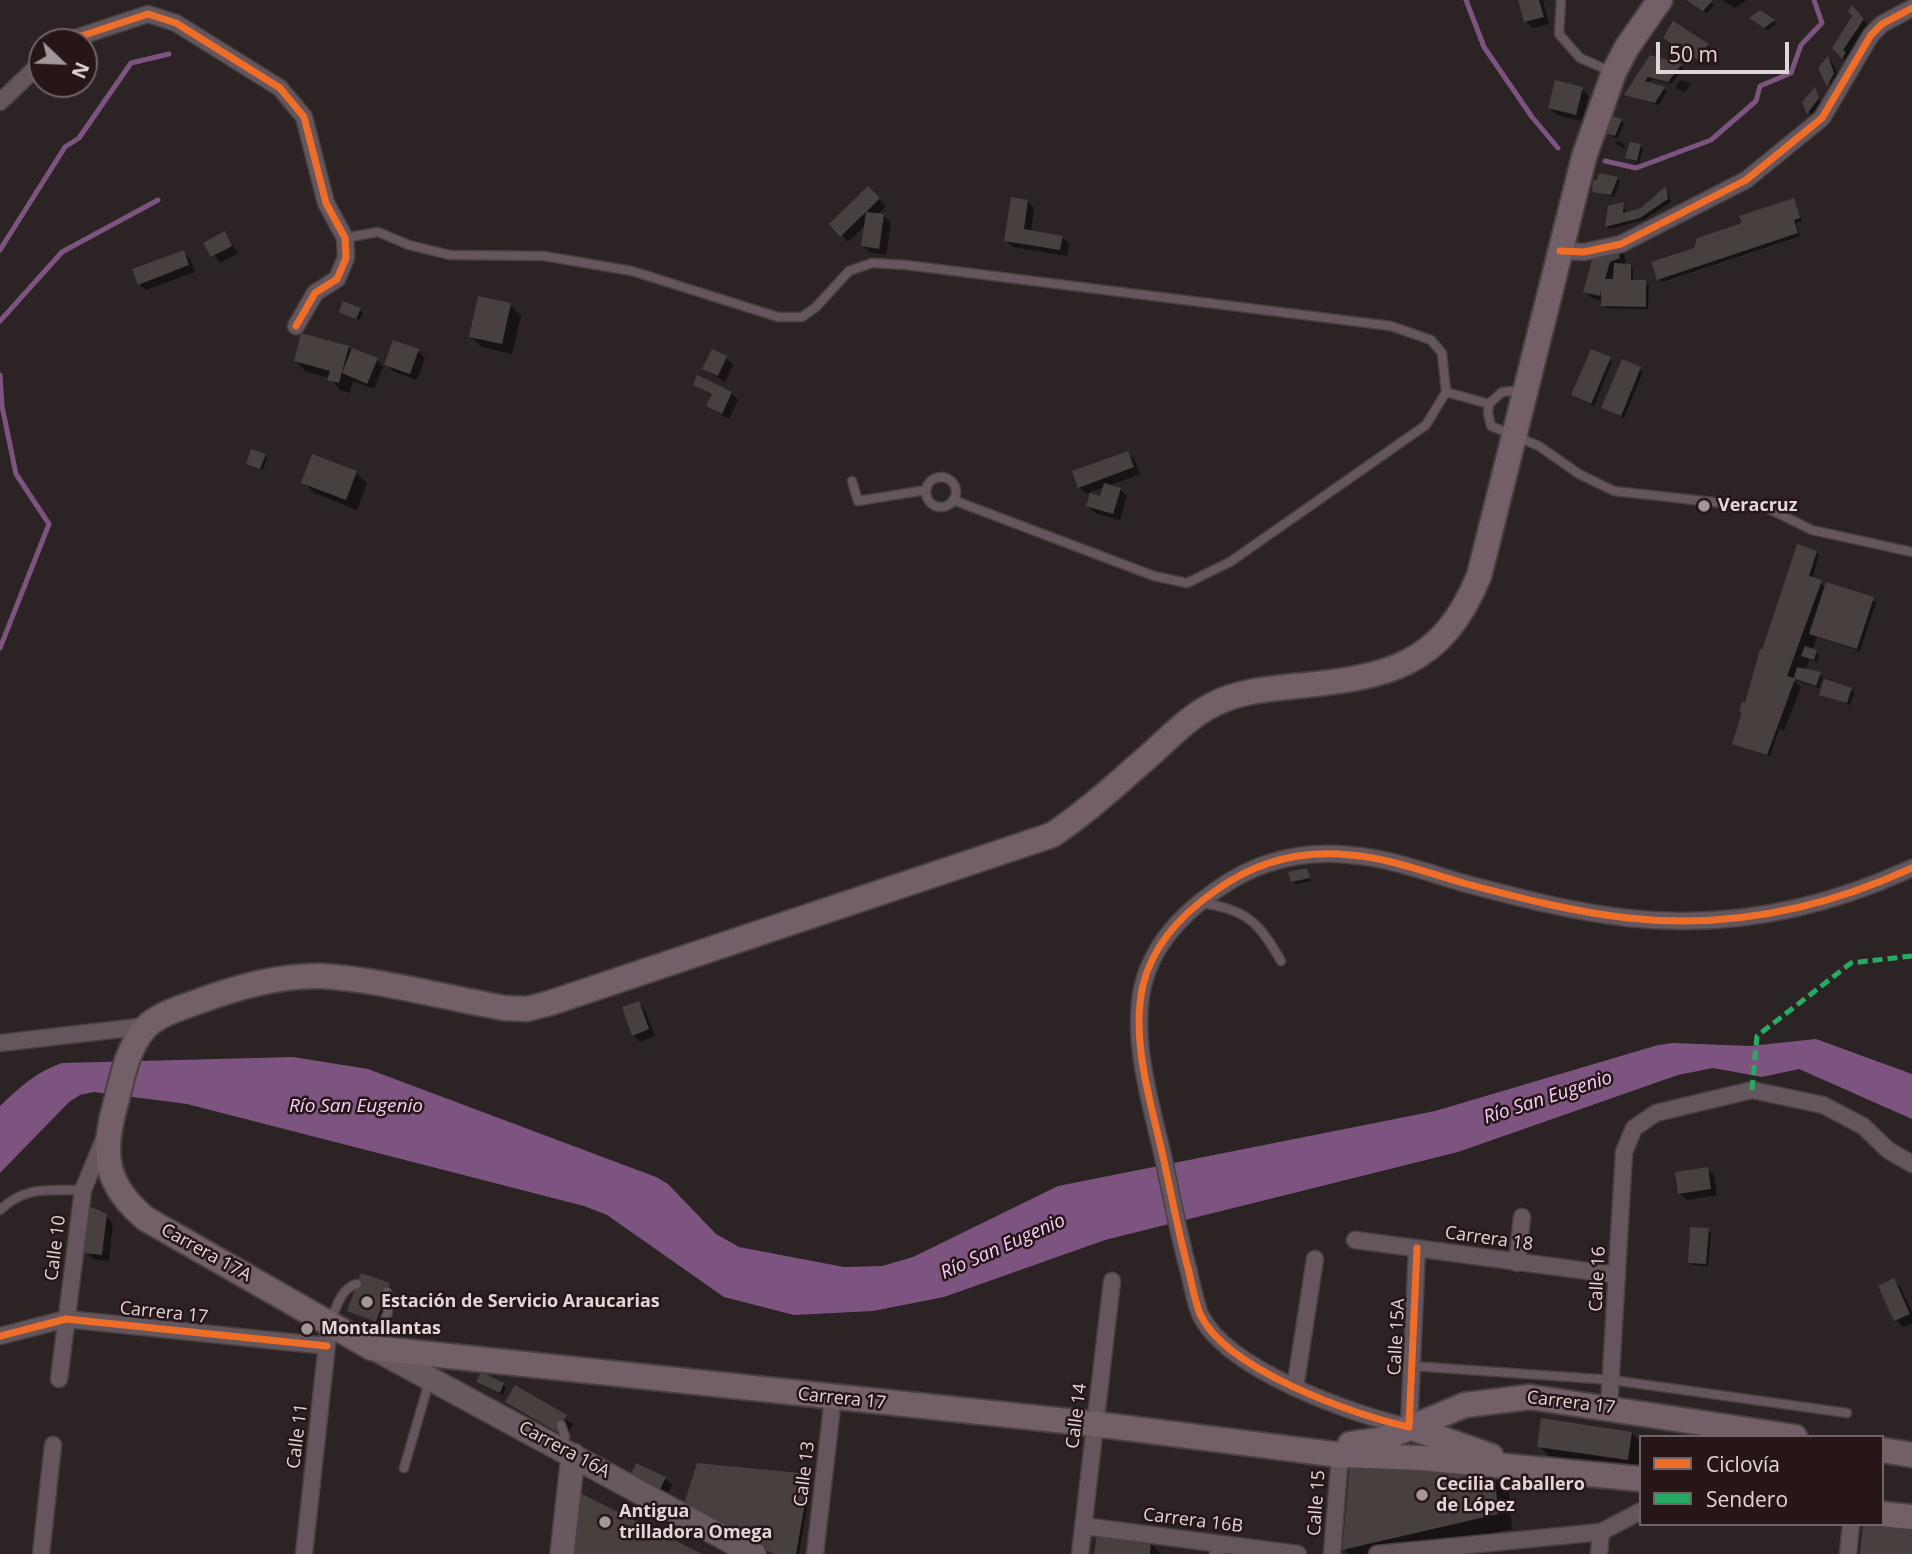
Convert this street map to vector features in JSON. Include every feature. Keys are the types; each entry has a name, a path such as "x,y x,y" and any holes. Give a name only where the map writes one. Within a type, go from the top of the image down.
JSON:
{"main road":[{"path":"147,1026 170,1012 213,996 251,986 318,976 503,1008 527,1009 1052,835 1094,804 1187,721 1213,704 1254,690 1358,680 1385,674 1430,647 1461,615 1475,586 1584,156 1614,72 1627,47 1660,0"},
{"name":"Carrera 17A","path":"147,1026 131,1049 111,1120 107,1159 111,1177 130,1206 146,1219 329,1334 372,1348"},
{"name":"Carrera 17","path":"372,1348 1095,1424 1311,1449 1340,1455 1421,1458 1639,1479"},
{"name":"Carrera 16A","path":"372,1348 497,1410 567,1452 754,1554"},
{"name":"Carrera 17","path":"1311,1449 1383,1439 1465,1405 1508,1398 1553,1398 1783,1435"},
{"path":"1409,1427 1527,1468"},
{"path":"1884,1450 1912,1455"},
{"path":"562,1554 567,1452"},
{"path":"1884,1514 1912,1517"}],"street":[{"path":"1560,251 1584,252 1621,244 1746,180 1822,118 1871,35 1882,24 1912,8"},
{"path":"98,30 148,14 176,23 280,88 304,117 326,204 345,238 346,258 337,279 315,293 296,326"},
{"path":"0,102 28,75"},
{"path":"1409,1427 1340,1408 1295,1388 1252,1362 1212,1331 1201,1314 1188,1269 1139,1030 1143,984 1160,946 1176,923 1226,883 1267,862 1301,855 1348,854 1385,860 1545,904 1627,918 1705,922 1816,904 1912,868"},
{"path":"0,1043 147,1026"},
{"name":"Calle 16","path":"1609,1407 1623,1152 1634,1128 1656,1112 1752,1090 1823,1105 1863,1126 1888,1150 1912,1164"},
{"name":"Calle 10","path":"59,1379 83,1190 111,1120"},
{"path":"1517,1263 1522,1217"},
{"name":"Carrera 18","path":"1355,1240 1617,1275"},
{"name":"Calle 15A","path":"1409,1427 1417,1248"},
{"path":"1295,1388 1315,1259"},
{"name":"Calle 14","path":"1080,1554 1112,1282"},
{"name":"Carrera 17","path":"0,1336 66,1319 329,1334"},
{"name":"Calle 11","path":"303,1554 329,1334"},
{"name":"Calle 13","path":"815,1554 833,1398"},
{"path":"41,1554 53,1445"},
{"name":"Calle 15","path":"1332,1554 1340,1455"},
{"path":"1377,1554 1601,1532 1639,1512"},
{"name":"Carrera 16B","path":"1083,1526 1298,1554"},
{"path":"1848,1554 1851,1526"},
{"path":"1599,1554 1601,1532"}],"lane":[{"path":"1561,0 1559,34 1580,58 1614,72"},
{"path":"345,238 378,232 409,245 450,255 544,256 632,271 778,317 802,317 816,307 849,271 872,263 1391,327 1431,340 1443,353 1446,392 1426,425 1230,562 1187,583 1154,576 953,500"},
{"path":"1526,390 1502,392 1489,404 1491,426 1539,446 1579,474 1614,491 1767,508 1812,530 1912,552"},
{"path":"1446,392 1489,404"},
{"path":"852,481 858,501 926,490 932,480 943,477 953,483 953,500"},
{"path":"926,490 933,505 944,507 953,500"},
{"path":"1198,903 1241,912 1264,931 1281,961"},
{"path":"0,1210 19,1194 29,1191 83,1190"},
{"path":"329,1334 341,1297 350,1286 357,1284"},
{"path":"372,1348 388,1312 387,1292"},
{"path":"1412,1366 1612,1380 1847,1413"},
{"path":"404,1468 430,1379"},
{"path":"561,1425 567,1452"},
{"path":"1214,1554 1230,1545"}],"water":[{"name":"Río San Eugenio","path":"1816,1039 1912,1074 1912,1119 1799,1069 1762,1077 1713,1068 1678,1075 1458,1152 1105,1240 944,1297 873,1311 794,1315 724,1297 607,1215 584,1206 187,1104 94,1092 80,1095 69,1102 0,1173 0,1106 29,1081 62,1063 293,1057 368,1069 656,1177 668,1184 716,1234 739,1247 844,1267 882,1266 913,1257 1058,1186 1435,1111 1658,1045 1673,1043 1750,1046"}],"building":[{"path":"1518,0 1539,0 1544,17 1524,22"},
{"path":"1686,0 1713,0 1703,11"},
{"path":"1852,5 1864,19 1843,50 1846,52 1842,59 1832,48 1852,16 1848,11"},
{"path":"1760,10 1775,20 1764,28 1749,18"},
{"path":"1673,21 1709,44 1698,60 1663,38"},
{"path":"1650,55 1682,64 1668,82 1648,77 1645,81 1665,87 1655,103 1624,95"},
{"path":"1828,56 1834,73 1827,87 1818,68"},
{"path":"1555,80 1583,87 1576,115 1548,108"},
{"path":"1815,87 1819,98 1807,114 1802,102"},
{"path":"1612,116 1622,119 1615,136 1605,133"},
{"path":"1630,142 1641,144 1637,161 1625,158"},
{"path":"1599,173 1618,177 1611,195 1592,192 1593,180 1597,180"},
{"path":"868,186 880,198 840,237 829,224"},
{"path":"1666,186 1668,199 1640,218 1605,227 1608,206 1624,202 1623,213 1641,208"},
{"path":"1011,197 1028,200 1024,229 1063,236 1060,250 1004,241"},
{"path":"1794,198 1800,218 1794,220 1798,233 1657,280 1651,262 1694,248 1697,238 1742,223 1739,216"},
{"path":"866,212 884,214 879,249 861,246"},
{"path":"225,231 232,246 211,257 203,243"},
{"path":"1618,248 1620,258 1610,262 1605,279 1613,279 1614,263 1631,264 1631,280 1646,280 1646,307 1601,306 1601,290 1600,296 1583,292 1594,253"},
{"path":"184,250 189,265 138,285 132,269"},
{"path":"478,296 511,303 502,344 469,337"},
{"path":"343,301 361,308 356,319 339,312"},
{"path":"301,333 349,346 339,383 327,380 330,371 294,361"},
{"path":"393,340 419,349 410,374 384,365"},
{"path":"352,348 378,358 367,384 342,373"},
{"path":"712,349 727,356 718,376 702,369"},
{"path":"1591,349 1611,357 1591,404 1571,395"},
{"path":"1622,359 1641,367 1621,416 1601,408"},
{"path":"697,375 732,392 722,414 706,406 712,394 693,385"},
{"path":"251,449 266,454 260,469 246,464"},
{"path":"1128,451 1134,467 1078,488 1072,471"},
{"path":"312,454 357,471 346,500 301,483"},
{"path":"1104,483 1121,488 1113,514 1086,506 1090,493 1100,496"},
{"path":"1797,544 1817,551 1809,576 1822,580 1787,676 1794,678 1797,667 1821,672 1816,686 1795,679 1767,755 1732,744 1742,713 1739,712 1742,702 1745,703 1760,649 1762,650"},
{"path":"1826,582 1874,597 1857,649 1809,634"},
{"path":"1805,646 1817,650 1814,660 1801,656"},
{"path":"1824,679 1852,688 1847,703 1819,695"},
{"path":"1307,868 1310,878 1291,882 1288,872"},
{"path":"639,1001 649,1029 632,1036 622,1007"},
{"path":"1708,1167 1711,1189 1678,1194 1675,1172"},
{"path":"89,1206 107,1214 102,1255 84,1253"},
{"path":"1690,1227 1709,1228 1706,1264 1688,1263"},
{"name":"Estación de Servicio Araucarias","path":"361,1273 390,1283 376,1322 347,1311"},
{"path":"1894,1278 1910,1314 1894,1321 1878,1286"},
{"path":"481,1372 504,1383 500,1393 476,1382"},
{"path":"515,1385 567,1415 557,1432 505,1402"},
{"path":"1541,1418 1632,1432 1628,1460 1537,1447"},
{"path":"636,1463 666,1477 658,1494 628,1480"},
{"path":"697,1463 810,1474 796,1554 774,1554 683,1507"},
{"name":"Cecilia Caballero de López","path":"1350,1464 1495,1475 1498,1514 1342,1550"},
{"name":"Antigua trilladora Omega","path":"574,1490 702,1554 568,1554"},
{"path":"1863,1526 1912,1526 1912,1554 1860,1554"},
{"path":"1097,1535 1151,1541 1150,1554 1094,1554"}],"waterway":[{"path":"1466,0 1484,47 1532,117 1558,148"},
{"path":"1605,161 1636,168 1711,140 1756,101 1760,86 1791,73 1801,45 1822,23 1814,0"},
{"path":"0,250 65,147 79,138 131,63 169,54"},
{"path":"0,321 62,252 158,200"},
{"path":"0,375 2,406 16,474 49,524 0,648"}],"marked path":[{"path":"1752,1090 1757,1036 1851,963 1912,956"}],"cycle path":[{"path":"1560,251 1584,252 1621,244 1746,180 1822,118 1871,35 1882,24 1912,8"},
{"path":"98,30 148,14 176,23 280,88 304,117 326,203 345,238 346,258 337,279 315,293 296,326"},
{"path":"1417,1248 1409,1427 1356,1412 1293,1387 1262,1371 1235,1353 1214,1334 1200,1314 1144,1073 1139,1028 1143,985 1154,956 1170,931 1203,900 1230,881 1262,866 1296,857 1332,854 1380,859 1467,884 1588,912 1665,921 1701,921 1737,918 1809,905 1844,895 1912,868"},
{"path":"0,1336 66,1319 327,1346"}],"place":[{"name":"Veracruz","path":"1704,506"},
{"name":"Estación de Servicio Araucarias","path":"367,1302"},
{"name":"Montallantas","path":"307,1329"},
{"name":"Cecilia Caballero de López","path":"1422,1495"},
{"name":"Antigua trilladora Omega","path":"605,1522"}]}
